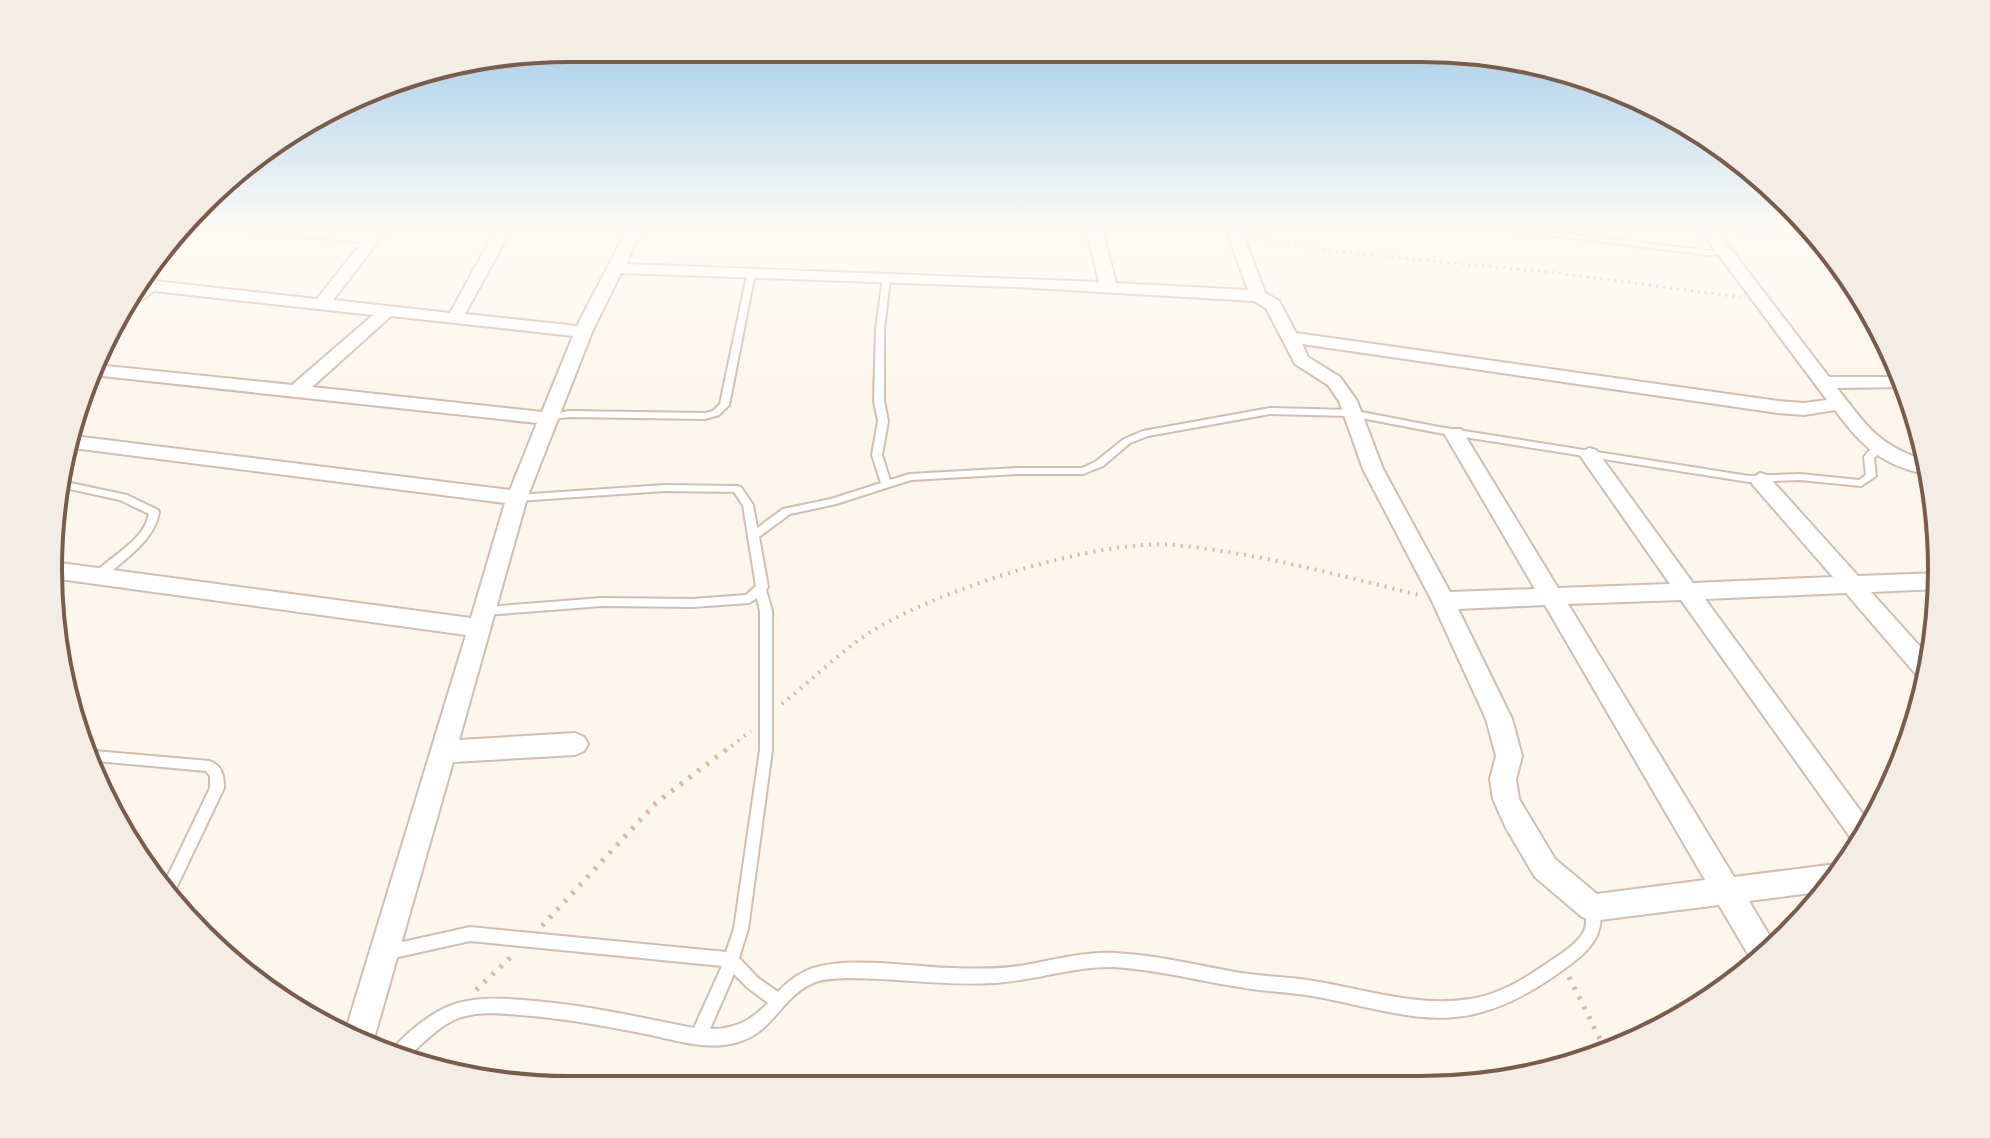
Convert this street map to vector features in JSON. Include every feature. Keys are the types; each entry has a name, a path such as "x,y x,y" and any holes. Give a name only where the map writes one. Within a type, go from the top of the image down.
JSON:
{"street":[{"path":"321,304 341,279"},
{"path":"455,318 477,279"},
{"path":"362,1031 517,498 583,332 609,279"},
{"path":"911,279 1258,296 1273,305 1301,360 1334,381 1348,401 1373,469 1443,601 1499,719 1509,756 1503,779 1506,799 1545,868 1592,908 1823,879"},
{"path":"1107,279 1109,288"},
{"path":"1252,279 1258,296"},
{"path":"1745,279 1864,436 1879,449 1917,465"},
{"path":"148,286 583,332"},
{"path":"297,391 387,311"},
{"path":"1289,337 1778,407 1804,409 1840,404"},
{"path":"103,371 548,418"},
{"path":"1825,383 1892,382"},
{"path":"1454,433 1759,946"},
{"path":"78,443 517,498"},
{"path":"1589,454 1857,827"},
{"path":"1760,480 1919,661"},
{"path":"62,572 483,619"},
{"path":"1443,601 1928,581"},
{"path":"444,752 575,744"}],"lane":[{"path":"548,418 593,413 705,416 720,410 725,402 750,279"},
{"path":"886,279 880,344 879,401 883,421 877,455 886,484"},
{"path":"755,535 787,511 832,502 927,474 1075,473 1092,468 1136,436 1170,427 1270,411 1351,413 1454,433 1760,480 1800,477 1861,483 1871,476 1869,457 1879,449"},
{"path":"69,486 123,497 154,512 155,519 148,530 97,577"},
{"path":"517,498 587,491 730,487 740,491 748,505 766,611 766,750 741,929 698,1037"},
{"path":"483,619 602,602 693,603 749,599 761,591"},
{"path":"98,756 209,766 217,774 217,788 171,883"},
{"path":"405,1049 430,1026 459,1010 479,1005 526,1008 698,1037 723,1037 755,1027 790,988 824,972 991,976 1100,960 1309,987 1412,1009 1436,1011 1498,1002 1531,986 1590,938 1595,918 1592,908"},
{"path":"385,953 470,934 731,960 753,983 778,1001"}],"path":[{"path":"1602,279 1762,301"},
{"path":"459,1010 529,940 656,803 766,718 828,663 876,628 944,597 1015,570 1116,549 1171,545 1274,559 1443,601"},
{"path":"1562,962 1602,1042"}]}
